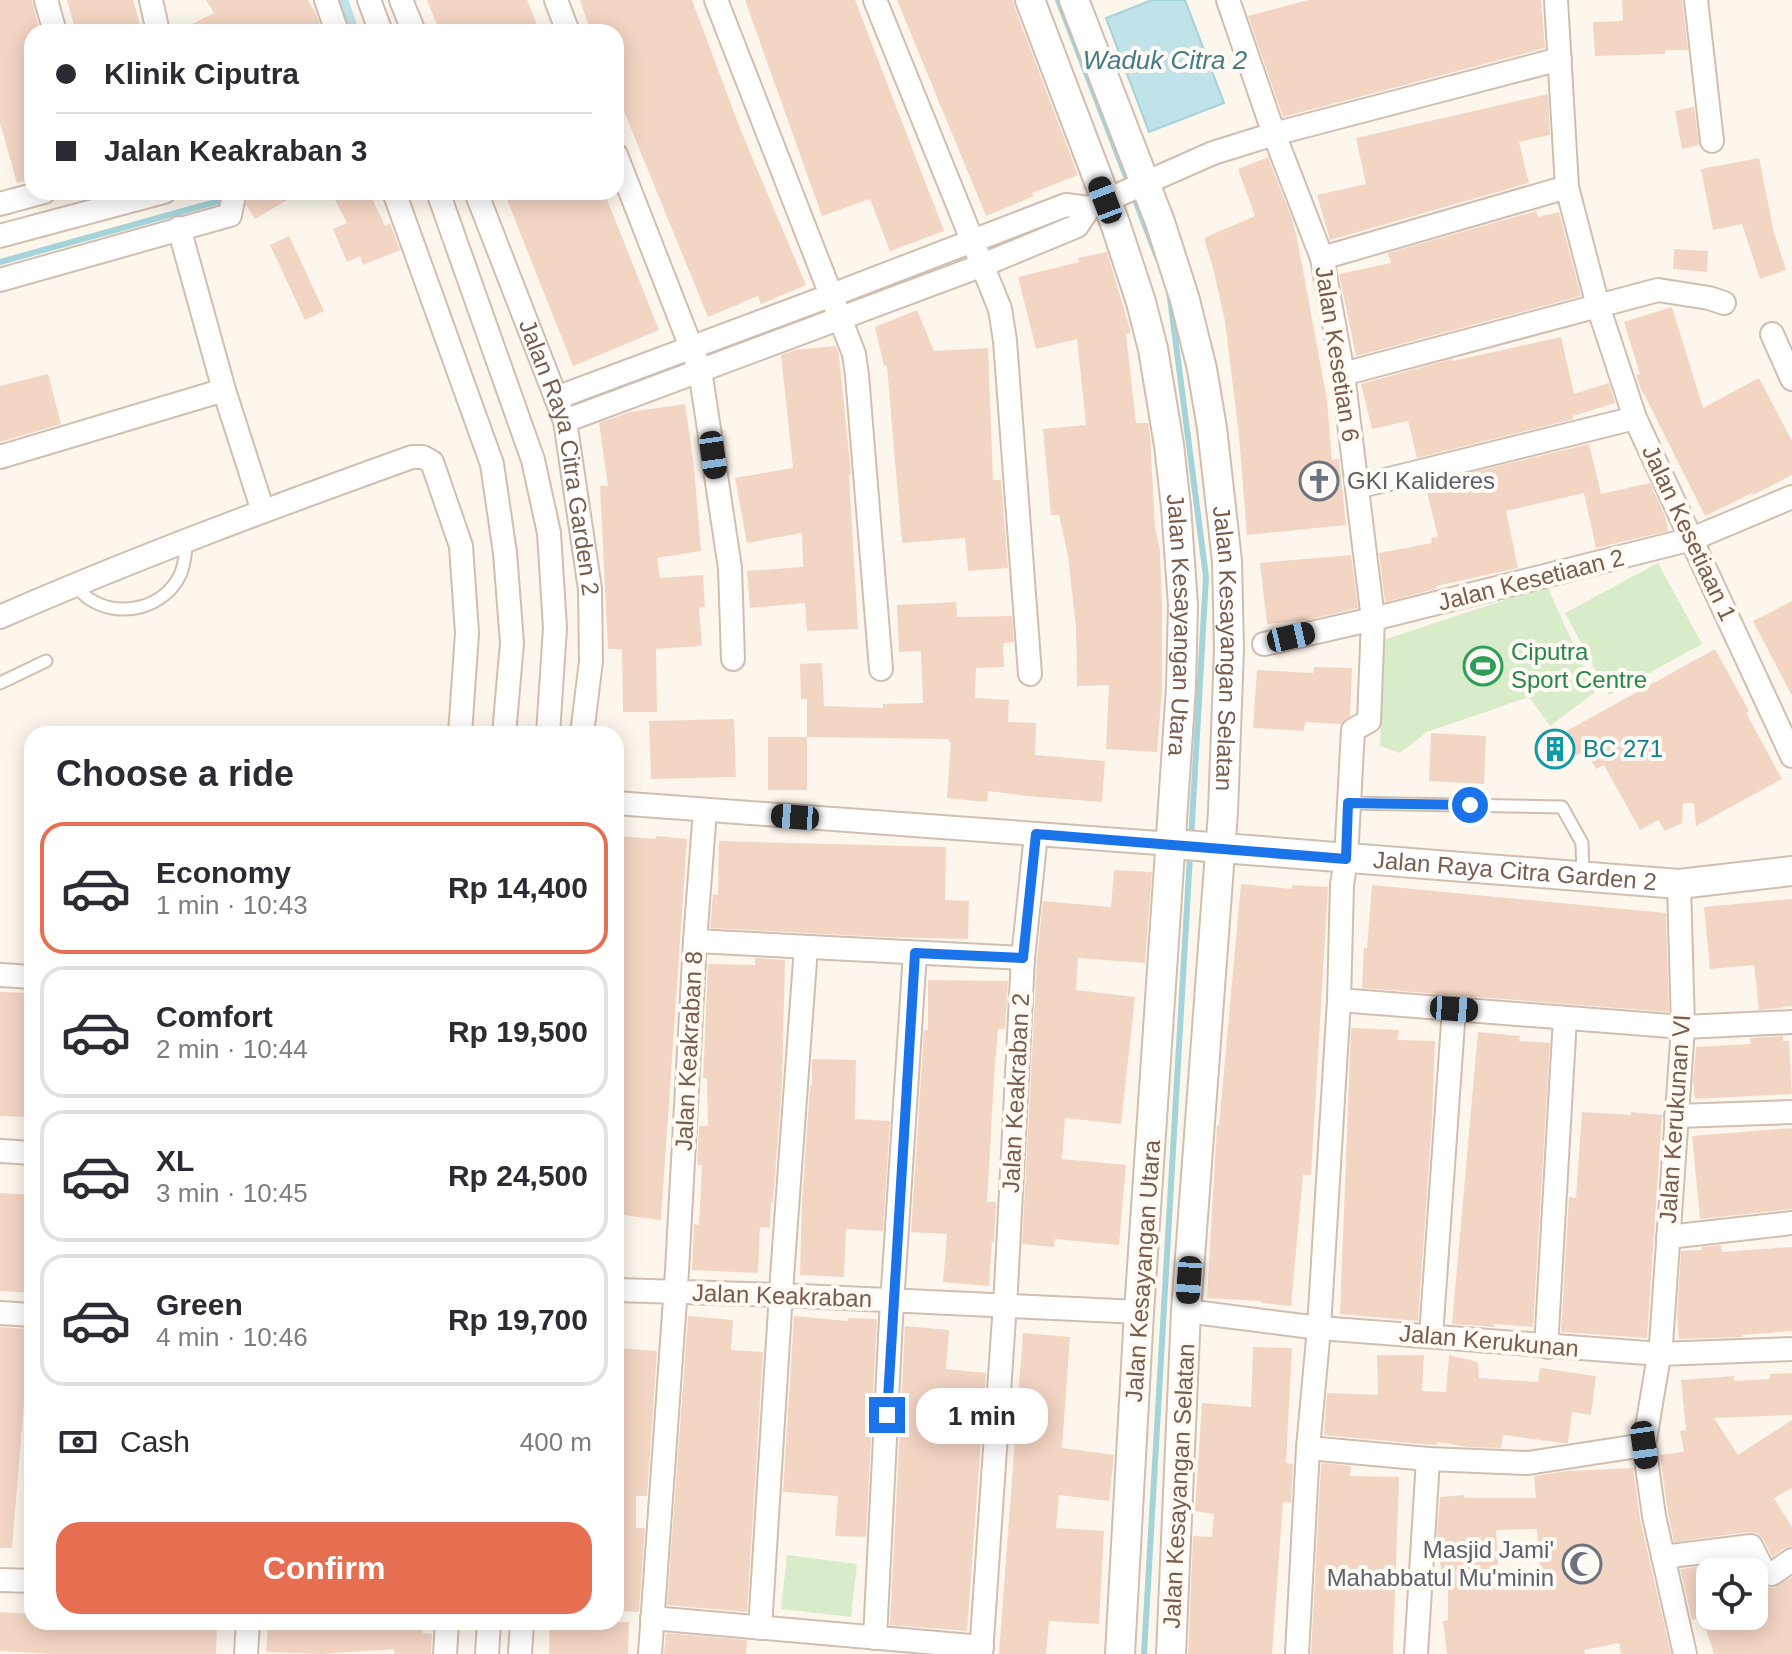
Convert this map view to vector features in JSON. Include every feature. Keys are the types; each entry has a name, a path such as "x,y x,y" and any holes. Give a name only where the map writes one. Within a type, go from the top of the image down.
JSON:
{"street":[{"path":"46,0 53,24"},
{"path":"151,0 156,24"},
{"path":"326,0 334,24"},
{"path":"369,0 378,24"},
{"path":"401,0 411,24"},
{"path":"556,0 565,24"},
{"path":"716,0 854,354 881,669"},
{"path":"875,0 1000,309 1030,674"},
{"name":"Jalan Kesayangan Utara","path":"1030,0 1102,202 1116,226 1141,302 1153,349 1167,432 1182,592 1183,644 1175,845 1139,1312 1120,1654"},
{"name":"Jalan Kesayangan Selatan","path":"1074,0 1141,184 1172,257 1189,314 1202,369 1227,561 1229,649 1219,849 1186,1311 1171,1654"},
{"name":"Jalan Kesetiaan 1","path":"1556,0 1567,187 1598,306 1635,418 1792,756"},
{"path":"1696,0 1712,141"},
{"name":"Jalan Kesetian 6","path":"1235,2 1274,134 1322,258 1343,374 1373,619 1369,721 1353,730 1297,1654"},
{"path":"565,421 983,265 1077,226 1102,202 1213,153 1560,59"},
{"path":"624,176 700,370 730,568 733,659"},
{"path":"1322,258 1567,187"},
{"path":"1,200 24,196"},
{"path":"0,236 134,200"},
{"path":"0,280 230,215 233,200"},
{"path":"397,200 492,464 505,553 512,643 505,726"},
{"path":"441,200 533,460 549,533 555,628 549,726"},
{"name":"Jalan Raya Citra Garden 2","path":"479,200 565,421 590,589 591,661 583,726"},
{"path":"556,398 1066,205 1102,202"},
{"path":"179,228 224,390 263,511"},
{"path":"1343,374 1658,290 1724,303"},
{"path":"1772,334 1792,379"},
{"path":"0,457 224,390"},
{"path":"1357,487 1635,418"},
{"path":"0,617 263,511 419,456 432,462 461,546 467,633 461,726"},
{"name":"Jalan Kesetiaan 2","path":"1264,644 1692,539 1792,497"},
{"name":"Jalan Raya Citra Garden 2","path":"624,804 1679,884 1792,871"},
{"name":"Jalan Keakraban 8","path":"650,1654 705,810"},
{"name":"Jalan Keakraban 2","path":"982,1650 1005,1305 1023,958 1036,834"},
{"name":"Jalan Kerukunan VI","path":"1679,884 1683,1027 1660,1354 1644,1445 1654,1516 1685,1654"},
{"path":"695,941 1023,958"},
{"path":"760,1628 806,947"},
{"path":"875,1638 915,953"},
{"path":"0,975 24,976"},
{"path":"1339,1000 1683,1027 1792,1022"},
{"path":"1431,1336 1454,1009"},
{"path":"1548,1347 1565,1018"},
{"path":"1676,1116 1792,1112"},
{"path":"0,1151 24,1152"},
{"path":"1668,1237 1792,1223"},
{"name":"Jalan Keakraban","path":"624,1290 1139,1312"},
{"name":"Jalan Kerukunan","path":"1186,1311 1319,1328 1548,1347 1660,1354 1792,1349"},
{"path":"0,1313 24,1314"},
{"path":"1308,1448 1428,1459 1528,1463 1644,1445"},
{"path":"1416,1654 1428,1459"},
{"path":"1663,1557 1751,1546 1764,1572 1772,1574 1792,1560"},
{"path":"0,1580 24,1581"},
{"path":"652,1618 982,1650"},
{"path":"246,1654 248,1630"},
{"path":"445,1654 446,1630"},
{"path":"487,1654 488,1630"},
{"path":"520,1654 522,1630"}],"lane":[{"path":"74,585 103,606 121,610 155,602 180,576 186,541"},
{"path":"0,683 46,661"},
{"path":"1348,803 1562,807 1582,843 1583,876"}],"green space":[{"path":"1658,563 1702,644 1609,695 1565,613"},
{"name":"Ciputra Sport Centre","path":"1547,586 1595,692 1550,726 1529,697 1427,732 1400,753 1380,746 1383,640"},
{"path":"787,1555 857,1564 851,1617 781,1609"}],"water":[{"name":"Waduk Citra 2","path":"1152,0 1185,0 1224,103 1149,132 1106,18"}],"building":[{"path":"0,0 32,0 38,24 24,24 24,181 17,183 0,123"},
{"path":"67,0 133,0 140,24 74,24"},
{"path":"206,0 308,0 320,24 192,24 214,13"},
{"path":"427,0 527,0 537,24 437,24"},
{"path":"580,0 692,0 741,131 806,285 761,304 758,296 708,317 624,112 624,24 588,24"},
{"path":"745,0 855,0 944,231 890,251 870,199 822,216"},
{"path":"897,0 1013,0 1078,175 986,216"},
{"path":"1308,0 1541,0 1545,48 1283,117 1248,16"},
{"path":"1622,0 1682,0 1688,50 1665,50 1665,54 1595,56 1593,22 1623,21"},
{"path":"1548,94 1550,135 1519,142 1529,183 1330,240 1317,195 1366,184 1356,138"},
{"path":"1694,107 1699,145 1682,149 1675,111"},
{"path":"1268,157 1297,238 1327,400 1332,460 1339,459 1346,525 1247,535 1225,321 1204,238 1255,216 1238,169"},
{"path":"1759,158 1774,233 1786,270 1760,279 1742,224 1713,230 1701,169"},
{"path":"246,200 287,200 255,219"},
{"path":"335,200 373,200 385,226 390,223 400,250 363,265 360,256 347,262 333,229 347,223"},
{"path":"507,200 607,200 659,330 573,366"},
{"path":"1536,211 1538,217 1559,212 1581,296 1356,356 1339,274 1391,263 1388,253"},
{"path":"289,236 324,311 305,320 270,245"},
{"path":"1674,249 1708,251 1707,272 1673,269"},
{"path":"1107,252 1131,333 1126,334 1136,423 1148,423 1150,433 1162,605 1162,690 1157,752 1106,749 1109,685 1077,686 1076,628 1068,556 1059,515 1051,515 1043,429 1086,425 1077,339 1036,349 1018,277"},
{"path":"1672,307 1703,408 1759,378 1792,441 1792,475 1705,516 1641,390 1636,375 1640,374 1624,322"},
{"path":"917,310 934,351 988,348 993,480 1001,480 1008,568 968,571 965,538 902,543 887,366 884,366 875,327"},
{"path":"1561,337 1574,394 1609,383 1615,403 1573,416 1573,419 1417,458 1408,421 1372,429 1361,384 1452,359"},
{"path":"836,346 851,474 858,629 807,631 805,603 750,608 747,571 803,567 802,533 747,543 735,478 793,468 781,355 795,350"},
{"path":"48,374 61,424 0,442 0,386"},
{"path":"685,404 701,551 657,558 660,578 703,575 705,607 699,608 702,646 656,649 657,712 623,712 622,649 608,649 600,486 608,486 599,423 630,412"},
{"path":"1589,444 1601,494 1650,483 1665,516 1668,531 1596,548 1584,493 1506,511 1518,568 1436,586 1436,589 1385,602 1379,553 1432,543 1431,538 1438,537 1425,484"},
{"path":"1351,555 1358,608 1307,620 1267,624 1260,563"},
{"path":"1792,601 1792,696 1753,621"},
{"path":"956,602 957,617 1012,616 1014,642 1003,643 1004,667 976,668 975,698 1009,700 1008,722 1036,723 1035,755 1105,761 1102,802 988,791 987,802 947,798 949,739 807,737 807,699 801,699 800,664 822,663 824,706 883,708 883,704 923,703 921,651 899,652 897,605"},
{"path":"1715,649 1782,779 1696,826 1694,803 1683,803 1682,823 1665,831 1658,820 1640,830 1604,765 1596,769 1586,751 1555,765 1545,743"},
{"path":"1314,667 1352,668 1350,716 1341,724 1305,722 1304,731 1253,728 1257,670 1313,673"},
{"path":"734,719 736,777 651,779 649,721"},
{"path":"1431,733 1486,736 1484,784 1429,781"},
{"path":"768,737 807,737 807,790 768,790"},
{"path":"624,837 687,839 661,1220 624,1215"},
{"path":"719,841 946,847 945,900 969,901 968,939 710,928 713,894 718,895"},
{"path":"1114,870 1152,872 1145,963 1078,958 1076,990 1135,997 1121,1124 1065,1118 1062,1159 1126,1165 1119,1245 1055,1239 1054,1247 1022,1244 1037,959 1043,901 1111,907"},
{"path":"1241,884 1292,889 1292,885 1328,887 1311,1175 1303,1175 1291,1306 1207,1298 1217,1125"},
{"path":"1372,885 1666,913 1669,1012 1362,988"},
{"path":"1792,899 1792,1006 1759,1010 1754,965 1710,969 1704,907"},
{"path":"755,958 785,960 782,1084 770,1228 760,1227 758,1273 692,1270 694,1224 699,1225 702,1165 697,1165 699,1126 708,1126 707,1078 703,1078 708,964 755,965"},
{"path":"928,980 1008,981 1005,1029 998,1029 994,1078 987,1202 996,1202 989,1286 943,1282 947,1234 911,1232 924,1030 928,1030"},
{"path":"0,992 24,993 24,1117 0,1116"},
{"path":"1351,1028 1399,1030 1398,1040 1435,1041 1418,1321 1340,1314"},
{"path":"1478,1032 1520,1036 1519,1041 1550,1043 1533,1327 1452,1324"},
{"path":"1783,1036 1783,1041 1789,1041 1792,1094 1695,1099 1696,1047 1751,1044 1750,1038"},
{"path":"812,1059 856,1060 855,1119 890,1121 883,1231 846,1229 844,1277 800,1275"},
{"path":"1582,1112 1662,1115 1647,1338 1561,1332 1569,1197 1576,1198"},
{"path":"1792,1128 1792,1209 1700,1219 1692,1136"},
{"path":"0,1193 24,1194 24,1292 0,1291"},
{"path":"1721,1245 1722,1252 1792,1247 1792,1331 1742,1337 1679,1339 1677,1315 1681,1251"},
{"path":"688,1316 733,1320 731,1350 763,1352 747,1612 667,1605"},
{"path":"794,1316 848,1321 848,1318 877,1319 866,1537 835,1536 838,1496 783,1492"},
{"path":"905,1326 949,1330 946,1369 986,1373 967,1631 890,1625"},
{"path":"0,1327 24,1329 24,1402 12,1548 0,1548"},
{"path":"1023,1333 1070,1337 1062,1448 1114,1455 1109,1501 1059,1495 1056,1528 1104,1531 1099,1624 1049,1621 1046,1654 999,1654"},
{"path":"1253,1347 1292,1348 1286,1463 1293,1464 1291,1503 1283,1502 1272,1654 1188,1654 1193,1536 1212,1537 1214,1514 1195,1511 1202,1403 1251,1407"},
{"path":"624,1349 657,1351 647,1496 636,1496 636,1528 645,1528 639,1612 624,1611"},
{"path":"1377,1355 1424,1355 1422,1391 1446,1392 1449,1355 1478,1362 1479,1378 1538,1382 1540,1368 1596,1376 1591,1415 1572,1412 1568,1443 1503,1435 1501,1448 1469,1447 1324,1435 1327,1393 1378,1395"},
{"path":"1792,1373 1792,1415 1714,1418 1738,1455 1792,1420 1792,1488 1774,1498 1792,1527 1792,1546 1772,1557 1763,1539 1757,1533 1749,1532 1674,1542 1660,1455 1684,1452 1680,1431 1686,1430 1681,1380 1734,1376 1734,1381 1770,1379 1770,1374"},
{"path":"1323,1463 1351,1466 1350,1476 1399,1477 1393,1654 1311,1654"},
{"path":"1633,1468 1640,1519 1671,1654 1621,1654 1619,1643 1584,1650 1585,1654 1447,1654 1443,1621 1448,1620 1448,1571 1441,1571 1437,1533 1440,1497 1536,1498 1534,1476","holes":["1537,1529 1540,1570 1499,1575 1496,1530"]},
{"path":"1696,1567 1696,1619 1692,1620 1680,1569"},
{"path":"1792,1577 1792,1654 1714,1654 1706,1630 1768,1630 1768,1587 1774,1588"},
{"path":"0,1612 24,1614 24,1630 217,1630 216,1654 0,1651"},
{"path":"624,1622 629,1622 628,1654 549,1654 550,1630 624,1630"},
{"path":"267,1630 423,1630 423,1633 432,1634 431,1654 394,1654 394,1649 322,1654 266,1652"},
{"path":"666,1633 747,1640 746,1654 664,1654"}],"waterway":[{"path":"338,0 346,24"},
{"path":"1058,0 1157,257"},
{"path":"0,262 219,201"},
{"path":"1169,290 1206,577 1191,840"},
{"path":"1144,1654 1190,855"}],"place":[{"name":"GKI Kalideres","path":"1319,481"},
{"name":"Ciputra Sport Centre","path":"1483,666"},
{"name":"BC 271","path":"1555,749"},
{"name":"Masjid Jami' Mahabbatul Mu'minin","path":"1582,1564"}],"route":[{"path":"887,1415 915,953 1023,958 1036,834 1346,859 1348,803 1470,805"}]}
